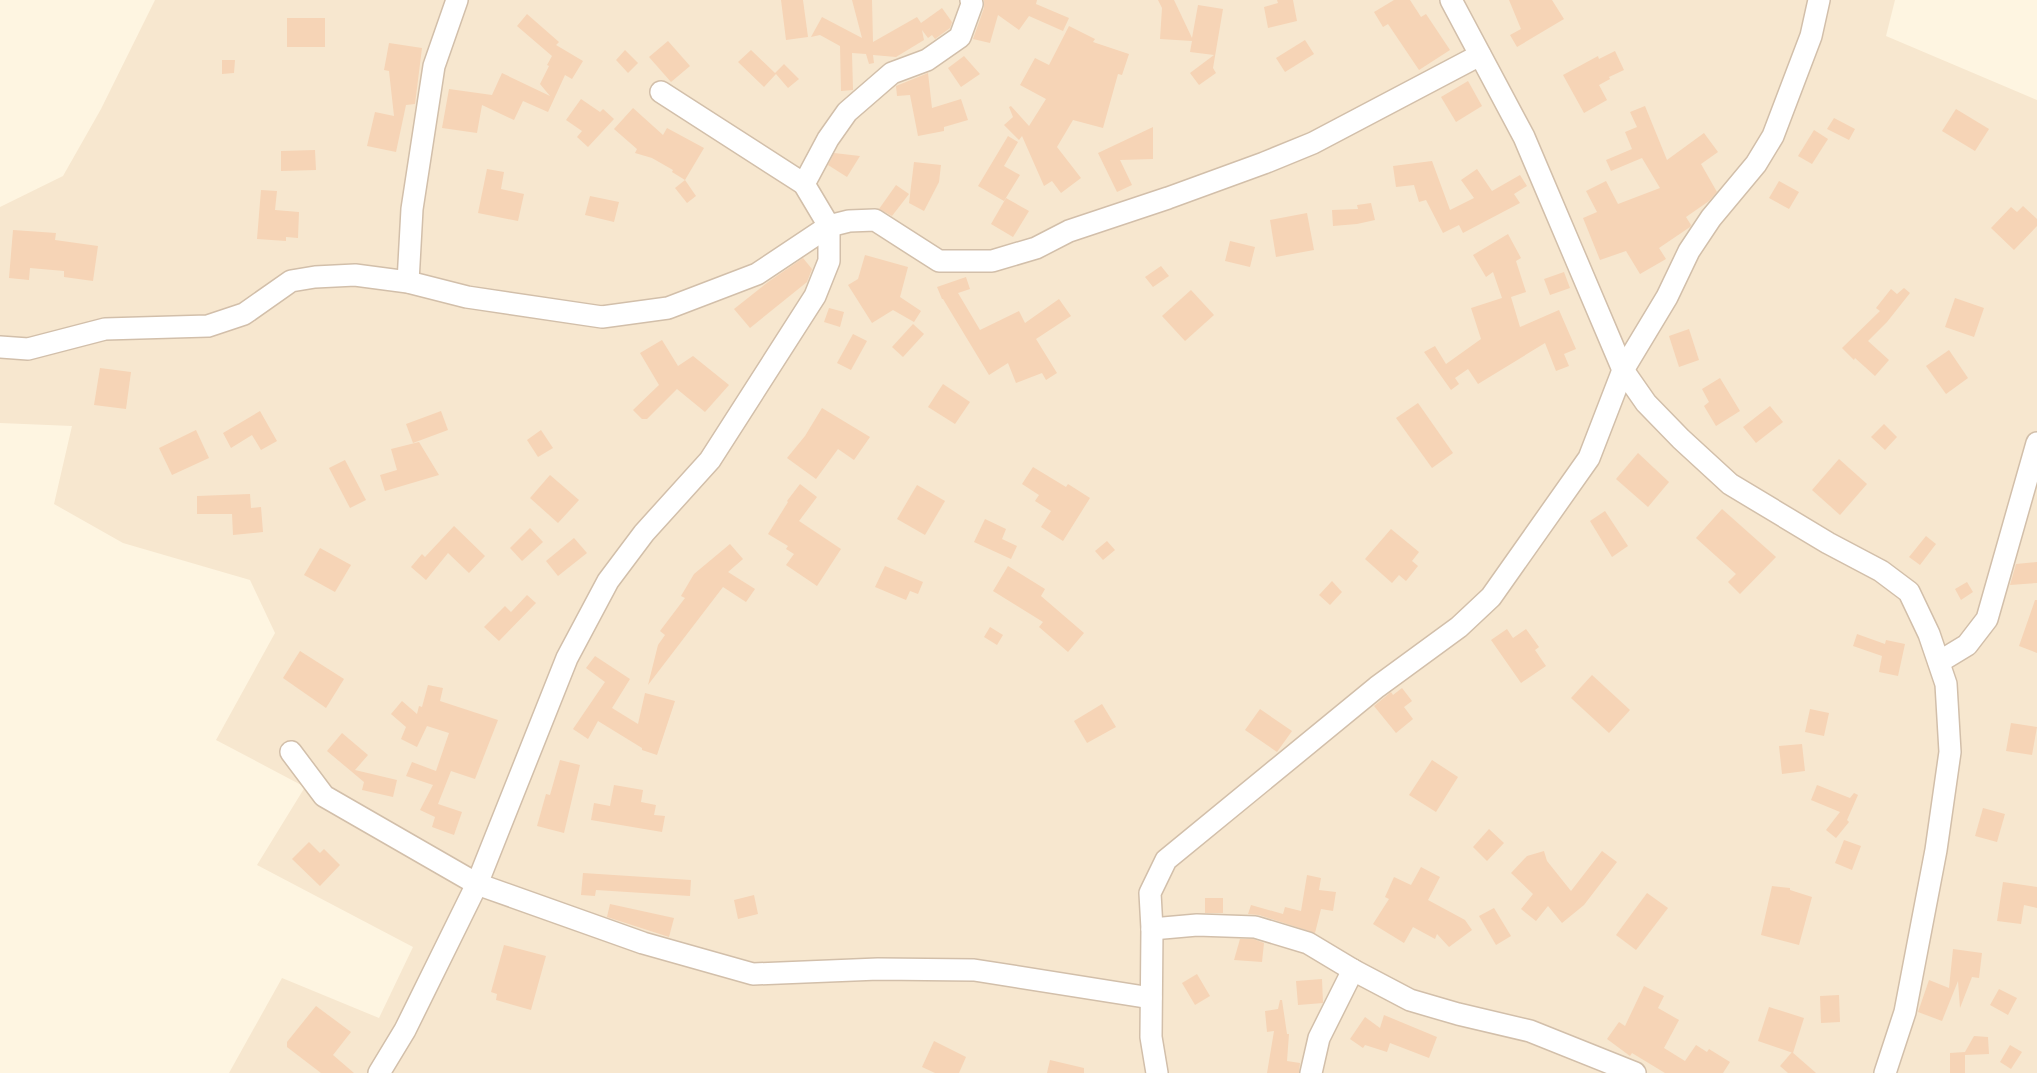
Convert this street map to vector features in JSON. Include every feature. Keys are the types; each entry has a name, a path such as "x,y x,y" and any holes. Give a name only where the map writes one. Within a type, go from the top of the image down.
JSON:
{"street":[{"path":"408,282 412,210 434,66 457,0"},
{"path":"804,184 828,139 847,112 892,72 927,60 960,37 972,0"},
{"path":"1451,0 1524,137 1623,370 1646,403 1681,439 1730,484 1828,543 1881,570 1909,592 1929,634 1946,684 1950,752 1936,850 1905,1012 1885,1073"},
{"path":"1157,1073 1151,1037 1152,929 1150,893 1166,860 1377,687 1459,627 1492,597 1588,458 1623,370 1667,297 1689,251 1711,218 1756,164 1773,136 1811,36 1819,0"},
{"path":"0,347 28,349 105,329 208,326 244,314 291,281 315,276 355,275 408,282 467,297 602,317 659,310 757,274 829,226 849,221 875,220 939,261 992,261 1036,248 1069,231 1186,192 1305,146 1480,55"},
{"path":"379,1073 405,1030 477,884 567,658 608,582 644,533 710,460 815,296 829,262 829,226 804,184 661,92"},
{"path":"1939,662 1968,645 1987,619 2037,443"},
{"path":"291,752 324,796 477,884 643,943 753,974 878,969 974,970 1152,998"},
{"path":"1152,929 1198,925 1255,927 1308,943 1353,970 1410,1000 1458,1014 1530,1031 1635,1073"},
{"path":"1311,1073 1319,1038 1353,970"}],"shaded area":[{"path":"155,0 1895,0 1886,36 2037,100 2037,1073 229,1073 282,978 379,1018 413,947 257,865 305,787 216,740 275,633 250,580 123,543 54,504 72,426 0,423 0,207 63,176 101,109"}],"building":[{"path":"781,0 803,0 808,37 786,40"},
{"path":"852,0 872,0 873,42 917,17 921,23 942,8 952,22 950,28 935,39 932,35 928,38 922,30 924,40 896,57 873,55 874,63 869,64 866,54 852,53 853,90 841,91 840,46 820,35 811,37 822,17 862,38"},
{"path":"984,0 1037,0 1036,4 1069,18 1063,31 1029,16 1019,30 998,15 990,43 973,39 984,8"},
{"path":"1158,0 1174,0 1192,38 1198,5 1223,9 1213,68 1216,73 1199,85 1190,73 1214,55 1190,52 1192,41 1160,39 1162,8"},
{"path":"1277,0 1293,0 1297,21 1268,28 1264,7 1278,3"},
{"path":"1394,0 1410,0 1421,17 1426,14 1450,50 1419,70 1388,24 1383,27 1374,12"},
{"path":"1509,0 1552,0 1564,19 1517,47 1510,35 1521,29"},
{"path":"527,14 559,42 556,45 583,61 572,79 565,75 548,112 523,101 514,120 482,105 477,133 442,128 449,89 492,95 502,73 550,96 540,84 552,56 517,26"},
{"path":"287,18 325,18 325,47 287,47"},
{"path":"1069,26 1095,39 1093,42 1129,54 1122,75 1118,74 1103,128 1073,120 1057,147 1081,178 1061,193 1052,181 1044,186 1022,136 1019,140 1004,125 1013,117 1009,107 1011,106 1029,126 1046,99 1020,85 1035,58 1049,65"},
{"path":"1305,40 1314,54 1285,72 1276,58"},
{"path":"668,41 690,66 671,82 649,57"},
{"path":"389,43 422,48 415,104 406,105 396,152 367,146 375,112 394,116 389,71 384,70"},
{"path":"625,50 638,63 628,73 616,60"},
{"path":"751,50 775,73 784,64 799,79 788,88 776,74 764,87 738,62"},
{"path":"1615,51 1624,70 1609,77 1610,79 1599,85 1607,100 1584,113 1563,75 1598,56 1599,59"},
{"path":"964,56 980,74 961,87 948,68"},
{"path":"222,60 235,60 234,73 222,74"},
{"path":"928,73 932,108 961,99 968,120 944,127 944,131 918,136 910,95 897,96 896,86"},
{"path":"1468,81 1482,106 1456,122 1441,97"},
{"path":"581,99 600,112 603,109 614,119 588,147 577,137 582,131 566,120"},
{"path":"1645,106 1667,160 1704,133 1718,152 1701,164 1717,192 1709,201 1686,217 1691,225 1690,227 1659,248 1666,259 1640,274 1626,251 1600,260 1583,218 1597,212 1586,191 1606,181 1618,204 1660,188 1642,158 1611,171 1606,160 1632,149 1625,132 1637,127 1630,112"},
{"path":"633,108 663,135 667,128 704,148 685,180 672,172 673,170 652,158 635,153 637,149 614,129"},
{"path":"1956,109 1989,129 1975,151 1942,131"},
{"path":"1834,118 1855,129 1849,140 1827,129"},
{"path":"1153,127 1153,159 1120,160 1132,185 1117,192 1098,153"},
{"path":"1814,130 1828,139 1812,164 1798,156"},
{"path":"1008,136 1018,142 1004,166 1020,175 1004,201 978,186"},
{"path":"315,150 316,170 281,171 281,151"},
{"path":"834,153 860,156 847,177 828,165"},
{"path":"1432,161 1450,210 1474,198 1461,180 1477,169 1492,191 1520,175 1527,186 1514,194 1520,203 1463,233 1459,225 1443,233 1426,200 1419,202 1414,185 1396,187 1393,166"},
{"path":"914,162 941,165 939,182 924,211 909,203"},
{"path":"487,169 504,172 501,189 524,194 518,221 478,213"},
{"path":"685,180 696,196 687,203 675,188"},
{"path":"1779,181 1799,192 1789,209 1769,198"},
{"path":"896,185 909,194 892,216 879,209"},
{"path":"261,190 277,191 275,210 299,212 298,238 286,237 286,241 257,239"},
{"path":"590,196 619,202 614,222 585,215"},
{"path":"1006,198 1029,211 1013,237 991,224"},
{"path":"1371,203 1375,220 1333,226 1332,210 1358,209 1357,205"},
{"path":"2023,206 2037,219 2037,226 2014,250 1991,228 2011,207 2017,212"},
{"path":"1307,213 1314,250 1276,257 1270,220"},
{"path":"13,230 56,233 55,240 98,246 93,281 64,277 64,271 30,268 29,280 9,278"},
{"path":"1508,234 1521,258 1516,261 1526,292 1511,297 1520,327 1559,310 1576,349 1564,354 1569,366 1556,371 1545,343 1478,384 1468,369 1455,378 1459,384 1451,390 1424,352 1435,346 1446,364 1481,339 1471,308 1502,298 1493,272 1486,277 1473,255"},
{"path":"1230,241 1255,247 1250,267 1225,261"},
{"path":"865,255 908,267 900,297 921,311 914,322 893,310 872,323 848,285 858,279"},
{"path":"803,258 812,269 807,282 750,328 734,309 768,282"},
{"path":"1161,266 1169,276 1153,287 1145,277"},
{"path":"1564,272 1570,288 1550,295 1544,279"},
{"path":"966,277 970,289 958,293 980,330 1019,311 1025,323 1059,299 1071,316 1036,339 1057,373 1046,380 1042,373 1016,383 1008,363 989,375 942,299 937,287"},
{"path":"1904,288 1910,293 1887,322 1868,341 1889,360 1875,376 1842,348 1880,311 1876,308 1891,289 1897,294"},
{"path":"1191,290 1214,315 1185,341 1162,316"},
{"path":"1955,298 1984,308 1974,337 1945,327"},
{"path":"829,308 844,312 840,327 824,322"},
{"path":"913,324 924,334 903,357 892,347"},
{"path":"1689,329 1699,360 1679,367 1669,336"},
{"path":"853,334 867,341 851,370 837,363"},
{"path":"662,340 678,366 693,356 729,385 705,412 677,389 647,419 642,419 633,410 659,385 640,353"},
{"path":"1949,350 1968,378 1946,394 1926,366"},
{"path":"100,368 131,372 126,409 94,405"},
{"path":"1720,378 1740,411 1716,426 1704,406 1709,402 1702,389"},
{"path":"943,384 970,402 955,424 928,407"},
{"path":"1418,403 1453,453 1432,468 1396,418"},
{"path":"1770,406 1783,422 1756,443 1743,427"},
{"path":"822,408 870,437 854,460 838,449 816,479 787,458 805,436"},
{"path":"260,411 277,441 261,450 252,435 231,448 223,433"},
{"path":"441,411 448,430 413,443 406,424"},
{"path":"1884,424 1897,437 1885,450 1871,437"},
{"path":"196,430 209,458 172,475 159,448"},
{"path":"541,430 553,448 538,457 527,440"},
{"path":"419,442 439,475 385,491 380,475 397,470 391,449"},
{"path":"1638,453 1669,482 1648,507 1616,479"},
{"path":"1839,459 1867,484 1840,515 1812,490"},
{"path":"345,460 366,500 350,508 329,468"},
{"path":"1033,467 1066,487 1068,484 1090,498 1063,541 1041,527 1051,511 1035,501 1039,495 1022,484"},
{"path":"550,475 579,500 558,523 530,498"},
{"path":"800,484 817,497 799,521 841,549 817,586 786,565 794,554 786,549 788,546 768,534 787,501"},
{"path":"917,485 945,501 925,535 897,519"},
{"path":"250,494 251,508 261,507 263,532 233,535 232,514 197,514 197,496"},
{"path":"1722,509 1776,557 1740,594 1728,582 1736,574 1696,538"},
{"path":"1605,511 1628,546 1612,557 1590,521"},
{"path":"985,519 1006,529 1002,539 1017,546 1011,559 974,542"},
{"path":"454,526 485,556 469,573 448,553 426,580 411,567 422,554 425,557"},
{"path":"530,528 543,542 522,561 510,548"},
{"path":"1391,529 1419,552 1412,561 1418,566 1406,581 1399,575 1392,583 1365,559"},
{"path":"1926,536 1936,544 1920,565 1909,557"},
{"path":"574,538 587,553 558,576 546,561"},
{"path":"1107,541 1115,550 1103,560 1095,551"},
{"path":"730,544 743,559 728,572 755,589 746,602 723,587 648,685 658,645 665,635 660,631 685,598 681,596 694,574"},
{"path":"320,548 351,565 335,592 304,575"},
{"path":"2037,562 2037,583 2010,585 2016,564"},
{"path":"885,566 923,582 918,594 910,591 906,600 875,587"},
{"path":"1008,566 1045,589 1041,596 1084,633 1068,652 1039,627 1043,622 993,591"},
{"path":"1332,581 1342,592 1330,605 1319,595"},
{"path":"1967,582 1973,592 1961,600 1955,589"},
{"path":"527,595 536,603 499,641 484,627 505,606 511,612"},
{"path":"2035,600 2037,600 2037,653 2019,646"},
{"path":"990,627 1003,635 997,645 984,637"},
{"path":"1507,629 1513,638 1526,629 1539,647 1535,650 1546,666 1521,683 1491,640"},
{"path":"1857,634 1885,644 1886,640 1905,644 1898,676 1879,672 1882,656 1853,646"},
{"path":"300,651 344,679 326,708 283,678"},
{"path":"595,656 630,679 612,708 638,724 645,693 675,701 657,755 642,750 642,748 598,721 588,739 573,729 605,682 586,668"},
{"path":"1592,675 1630,710 1609,733 1571,698"},
{"path":"428,685 443,688 440,701 498,720 475,779 451,771 438,804 462,812 454,835 432,827 435,817 420,810 433,785 406,776 412,762 436,771 449,733 427,726 417,747 401,739 406,727 391,714 402,701 417,714 419,706 422,707"},
{"path":"1402,688 1412,701 1404,707 1413,719 1396,733 1374,706 1391,692 1393,695"},
{"path":"1102,704 1116,727 1087,743 1074,721"},
{"path":"1260,709 1292,731 1277,752 1245,730"},
{"path":"1810,709 1829,713 1824,736 1805,732"},
{"path":"2011,723 2037,727 2032,755 2006,751"},
{"path":"342,733 368,755 355,770 397,780 393,797 362,790 364,782 327,751"},
{"path":"1802,744 1805,771 1782,774 1779,746"},
{"path":"560,760 580,765 564,833 537,826 546,794 550,795"},
{"path":"1432,760 1458,777 1436,812 1409,795"},
{"path":"614,785 643,790 641,802 656,805 654,815 665,816 662,832 591,820 594,803 610,806"},
{"path":"1817,785 1850,798 1854,793 1858,795 1847,820 1849,822 1836,838 1826,830 1840,812 1811,800"},
{"path":"1983,808 2005,814 1997,842 1975,836"},
{"path":"1489,829 1504,843 1487,861 1473,847"},
{"path":"1844,840 1861,846 1852,870 1835,863"},
{"path":"309,842 320,853 324,849 340,865 320,886 292,859"},
{"path":"1544,851 1547,861 1571,891 1602,851 1617,862 1584,905 1562,923 1548,906 1536,921 1521,909 1533,894 1511,873 1527,856"},
{"path":"1421,867 1440,877 1428,900 1465,920 1472,930 1449,947 1437,934 1435,939 1413,927 1404,943 1373,924 1389,899 1385,897 1394,877 1411,885"},
{"path":"583,873 691,880 690,896 596,890 595,896 581,895"},
{"path":"1307,875 1321,878 1319,890 1336,892 1333,911 1321,909 1315,933 1259,915 1248,914 1251,905 1283,914 1285,907 1301,911"},
{"path":"2003,882 2037,887 2037,908 2024,905 2021,924 1997,921"},
{"path":"1772,886 1790,888 1790,890 1812,897 1799,945 1761,935"},
{"path":"1647,893 1668,908 1636,950 1616,935"},
{"path":"754,895 758,914 738,919 734,900"},
{"path":"1205,898 1223,898 1223,913 1205,913"},
{"path":"610,904 674,918 669,937 607,917"},
{"path":"1494,908 1511,936 1496,945 1479,916"},
{"path":"1240,939 1253,939 1264,943 1262,962 1234,960"},
{"path":"504,945 546,956 531,1010 496,1000 497,994 491,992"},
{"path":"1953,949 1982,953 1979,978 1972,977 1960,1008 1958,981 1942,1021 1918,1012 1929,980 1949,988"},
{"path":"1197,974 1210,996 1195,1005 1182,983"},
{"path":"1322,979 1323,1003 1298,1005 1296,981"},
{"path":"1644,986 1664,996 1658,1008 1679,1020 1664,1048 1685,1061 1696,1045 1707,1052 1709,1049 1730,1062 1723,1073 1665,1073 1632,1053 1630,1056 1607,1039 1619,1022 1625,1026"},
{"path":"1999,989 2017,998 2008,1015 1990,1005"},
{"path":"1839,995 1840,1022 1821,1023 1820,996"},
{"path":"1280,1000 1282,1000 1287,1034 1289,1034 1287,1061 1300,1063 1299,1073 1267,1073 1274,1031 1267,1032 1265,1011 1278,1009"},
{"path":"316,1006 351,1032 333,1055 354,1073 321,1073 287,1047 287,1042"},
{"path":"1769,1007 1804,1018 1793,1053 1758,1041"},
{"path":"1384,1015 1437,1037 1429,1058 1390,1043 1387,1052 1365,1045 1363,1048 1350,1039 1365,1017 1380,1028"},
{"path":"1974,1036 1988,1037 1989,1054 1965,1055 1965,1073 1950,1073 1950,1053 1965,1052"},
{"path":"934,1041 966,1057 959,1073 935,1073 922,1067"},
{"path":"2010,1045 2022,1052 2011,1069 2000,1062"},
{"path":"1792,1052 1816,1073 1788,1073 1780,1066"},
{"path":"1050,1060 1084,1068 1084,1073 1047,1073"}]}
